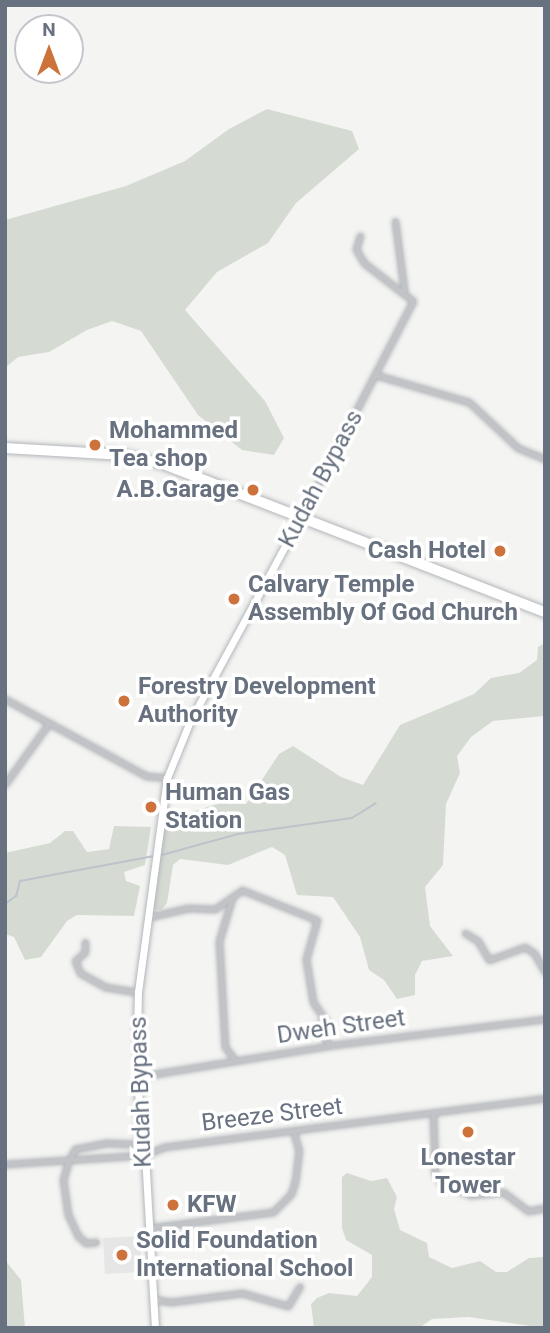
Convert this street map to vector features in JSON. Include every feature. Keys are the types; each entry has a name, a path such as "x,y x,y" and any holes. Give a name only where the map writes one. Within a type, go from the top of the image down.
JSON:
{"highway":[{"path":"5,447 124,455 163,464 299,520 545,612"}],"street":[{"path":"395,221 404,290"},
{"path":"360,236 356,248 364,263 404,290"},
{"name":"Kudah Bypass","path":"155,1328 145,1155 139,1143 138,1085 142,1076 137,1056 138,992 167,778 190,721 413,301 404,290"},
{"path":"376,375 469,402 518,448 545,459"},
{"path":"5,699 146,776 167,778"},
{"path":"5,784 50,723"},
{"path":"149,917 188,908 215,909 242,890 317,920 306,959 313,1002 325,1020 318,1025 329,1045"},
{"path":"232,898 219,941 225,1047 234,1059"},
{"path":"465,933 478,941 489,960 525,947 534,953 545,972"},
{"path":"85,942 85,952 75,961 80,974 105,987 138,992"},
{"name":"Dweh Street","path":"142,1076 329,1045 545,1019"},
{"name":"Breeze Street","path":"5,1164 145,1155 164,1147 294,1133 545,1098"},
{"path":"433,1113 435,1172 442,1184 470,1195 503,1192 528,1211 545,1208"},
{"path":"148,1228 273,1212 291,1194 295,1182 299,1151 294,1133"},
{"path":"96,1242 86,1243 78,1236 68,1215 63,1180 68,1162 75,1149 107,1143 139,1143"},
{"path":"152,1299 171,1302 242,1293 288,1306 300,1286"}],"shaded area":[{"path":"267,109 352,131 359,149 296,203 268,243 217,272 185,310 265,401 284,438 274,455 242,450 198,415 141,331 112,321 87,330 49,352 18,357 5,368 5,220 126,186 185,161 229,129"},
{"path":"545,643 545,716 493,721 471,737 457,756 460,773 446,804 443,865 425,887 430,926 453,956 422,961 415,975 415,995 397,999 384,980 369,970 360,937 333,897 297,895 285,855 272,847 228,865 180,859 173,865 167,903 161,910 153,909 161,826 170,819 220,803 246,804 279,754 293,746 341,777 363,785 400,725 474,694 491,678 519,673 537,660 538,647"},
{"path":"114,826 151,827 145,865 124,872 126,881 140,886 134,916 77,915 67,921 41,957 25,960 14,937 5,934 5,853 50,843 65,831 73,831 87,852 109,849"},
{"path":"347,1173 371,1181 387,1178 397,1197 394,1209 400,1230 427,1243 429,1257 452,1268 480,1261 496,1272 507,1272 529,1258 545,1257 545,1328 468,1317 432,1319 419,1328 314,1328 311,1304 317,1298 329,1293 357,1296 372,1277 372,1255 346,1240 342,1228 342,1177"},
{"name":"Solid Foundation International School","path":"140,1236 142,1272 105,1274 103,1238"},
{"path":"5,1260 21,1280 25,1328 5,1328"}],"waterway":[{"path":"158,856 238,834 352,818 376,803"},
{"path":"5,904 16,896 20,881 153,856"}],"place":[{"name":"Mohammed Tea shop","path":"95,445"},
{"name":"A.B.Garage","path":"253,490"},
{"name":"Cash Hotel","path":"500,551"},
{"name":"Calvary Temple Assembly Of God Church","path":"234,599"},
{"name":"Forestry Development Authority","path":"124,701"},
{"name":"Human Gas Station","path":"151,807"},
{"name":"Lonestar Tower","path":"468,1132"},
{"name":"KFW","path":"173,1205"},
{"name":"Solid Foundation International School","path":"122,1255"}]}
